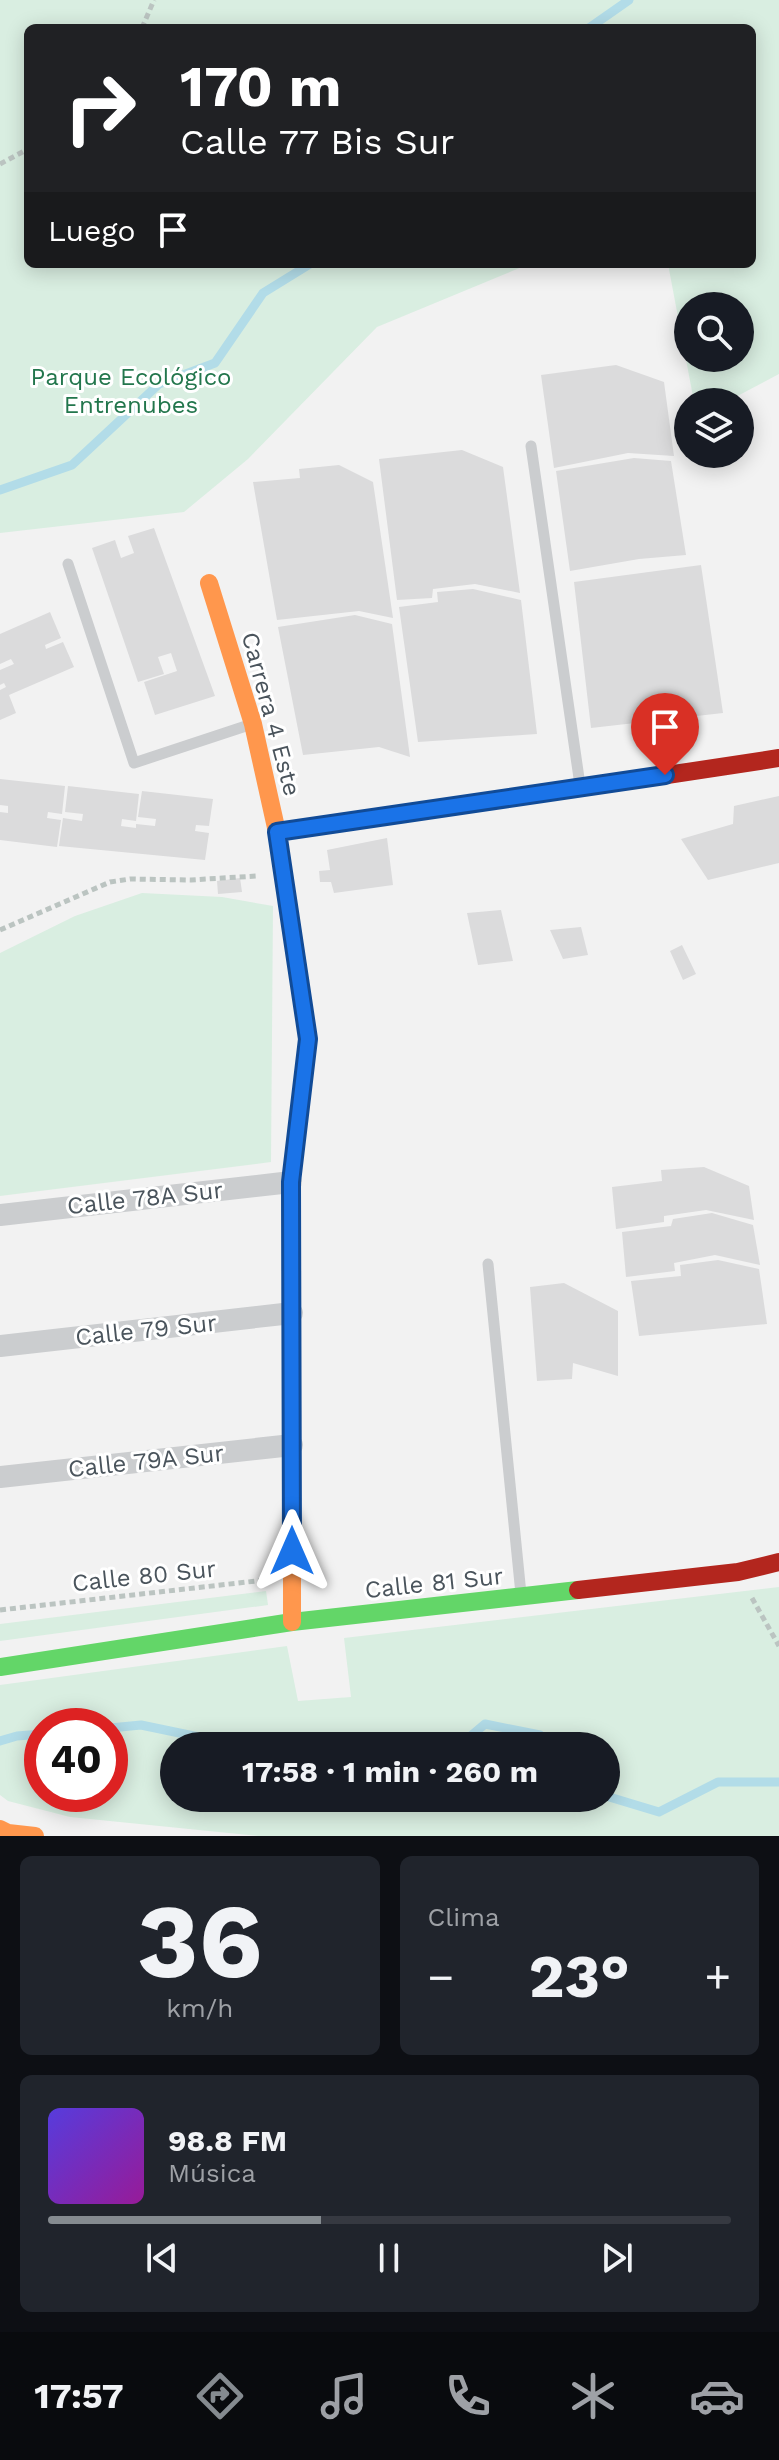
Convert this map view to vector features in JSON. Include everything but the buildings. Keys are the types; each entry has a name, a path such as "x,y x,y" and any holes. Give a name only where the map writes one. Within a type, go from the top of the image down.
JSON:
{"street":[{"name":"Carrera 4 Este","path":"209,583 253,724 277,832 308,1039 291,1182 292,1622"},
{"path":"277,832 779,758"},
{"name":"Calle 78A Sur","path":"0,1215 291,1182"},
{"name":"Calle 79 Sur","path":"0,1346 292,1313"},
{"name":"Calle 79A Sur","path":"0,1477 292,1445"},
{"name":"Calle 81 Sur","path":"0,1667 292,1622 738,1572 779,1562"},
{"path":"5,1833 35,1836"}],"lane":[{"path":"531,446 580,788"},
{"path":"68,564 134,763 253,724"},
{"path":"488,1264 521,1597"}],"path":[{"path":"144,24 154,0"},
{"path":"0,164 24,151"},
{"path":"0,930 110,882 283,875"},
{"path":"738,1572 779,1646"},
{"name":"Calle 80 Sur","path":"0,1610 292,1577"}],"green space":[{"name":"Parque Ecológico Entrenubes","path":"0,0 779,0 779,374 752,388 691,388 688,372 754,372 754,292 674,292 674,296 669,268 756,268 756,24 24,24 24,268 519,268 377,327 248,459 184,512 0,533"},
{"path":"142,893 222,897 273,906 271,1162 0,1196 0,953 75,916"},
{"path":"779,1587 779,1836 258,1836 70,1817 51,1812 128,1812 128,1708 24,1708 24,1805 8,1801 0,1795 0,1685 287,1646 298,1701 351,1697 344,1638"},
{"path":"266,1591 268,1605 0,1641 0,1624"}],"waterway":[{"path":"595,24 629,0"},
{"path":"0,490 72,465 159,384 215,363 263,293 304,268"},
{"path":"476,1732 485,1724 525,1732"},
{"path":"128,1726 141,1725 175,1732"},
{"path":"0,1741 24,1735"},
{"path":"620,1800 659,1812 718,1782 779,1782"}],"traffic: fast":[{"path":"292,1438 291,1182 308,1039 296,956"},
{"path":"0,1667 292,1622 578,1590"}],"traffic: slow":[{"path":"209,583 253,724 277,832 296,956"},
{"path":"277,832 667,775"},
{"path":"292,1438 292,1622"},
{"path":"0,1829 35,1836"}],"traffic: jam":[{"path":"667,775 779,758"},
{"path":"578,1590 738,1572 779,1562"}],"route":[{"path":"292,1551 291,1182 308,1039 277,832 665,775"}]}
